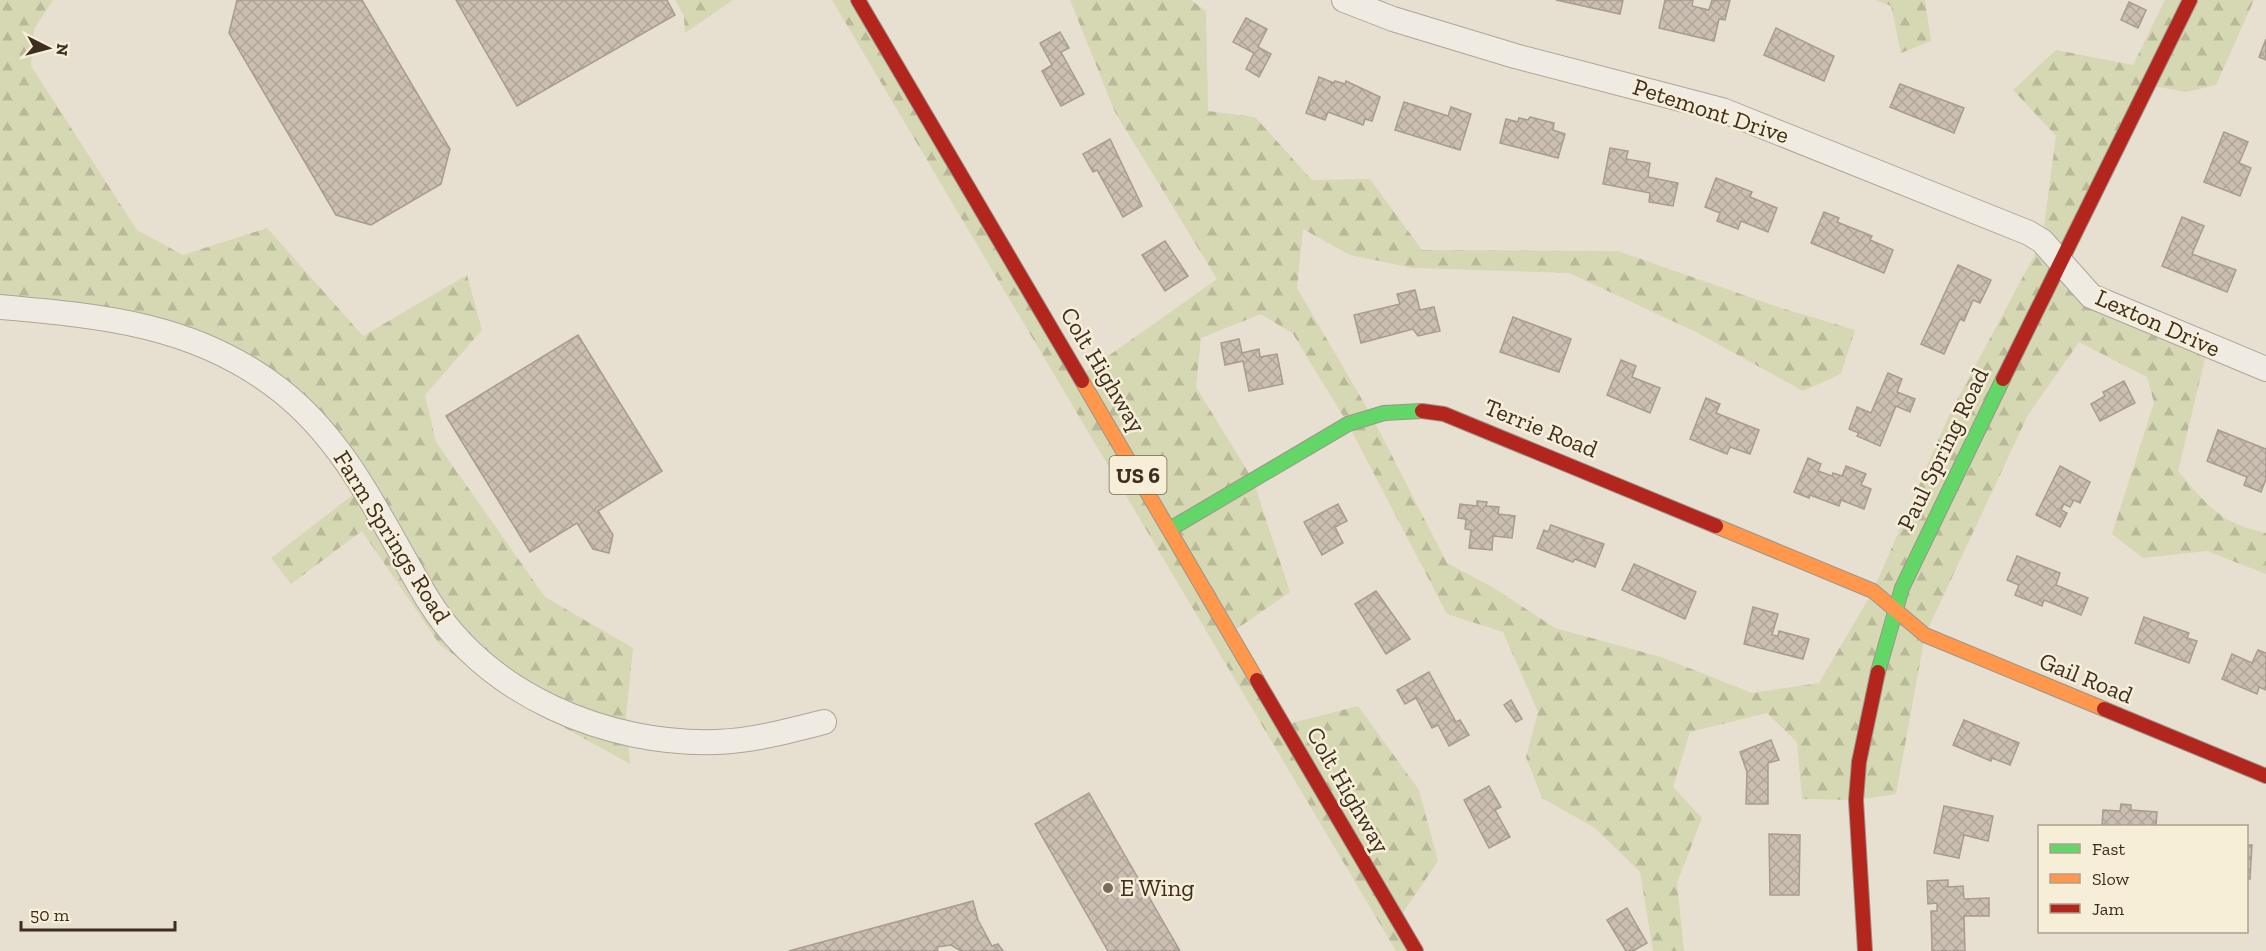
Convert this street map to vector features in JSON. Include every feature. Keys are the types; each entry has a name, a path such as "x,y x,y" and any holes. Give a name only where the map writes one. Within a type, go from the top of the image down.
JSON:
{"main road":[{"name":"Colt Highway","path":"858,0 1416,951"},
{"name":"Paul Spring Road","path":"1865,951 1857,811 1859,762 1872,693 1895,611 1912,566 2059,262 2190,0"},
{"name":"Terrie Road","path":"1170,529 1348,424 1371,414 1394,410 1418,410 1469,422 1862,586 1886,599 1895,611"},
{"name":"Gail Road","path":"1895,611 1910,627 1925,635 2266,776"}],"street":[{"name":"Petemont Drive","path":"1344,0 1393,19 1504,53 1682,98 1762,124 2029,233 2042,241 2059,262"},
{"name":"Lexton Drive","path":"2059,262 2091,296 2108,305 2266,369"},
{"name":"Farm Springs Road","path":"0,307 88,315 157,328 224,355 280,390 303,410 345,458 428,601 452,633 482,662 528,695 585,722 614,732 682,742 719,742 766,736 824,722"}],"green space":[{"path":"0,0 53,0 34,29 31,66 137,230 183,255 267,228 363,336 467,275 482,330 425,395 436,442 545,597 633,648 626,716 630,764 538,713 440,645 362,531 291,584 271,558 363,487 345,458 224,355 0,307"},
{"path":"675,0 733,0 685,33 684,16"},
{"path":"832,0 858,0 1080,376 1217,279 1115,112 1070,0 1191,0 1206,11 1208,111 1255,117 1312,180 1370,179 1422,250 1618,251 1775,306 1855,330 1841,374 1803,391 1694,331 1569,273 1413,268 1350,255 1303,229 1297,288 1371,415 1447,563 1494,588 1555,628 1661,657 1752,693 1819,683 1873,591 1950,413 2042,241 2056,136 2013,90 2056,50 2133,65 2165,0 2254,0 2216,85 2186,92 2148,85 2059,262 2075,281 2208,346 2178,471 2207,504 2225,518 2236,524 2266,533 2266,574 2207,551 2143,558 2112,534 2154,403 2147,377 2079,342 2028,415 1925,635 1896,794 1856,800 1802,799 1797,742 1767,713 1690,732 1673,787 1702,818 1677,883 1684,951 1653,951 1640,872 1595,828 1542,798 1526,757 1538,712 1503,632 1447,614 1348,424 1293,334 1261,314 1201,338 1196,387 1253,480 1290,592 1231,633 1284,725 1358,706 1419,790 1438,861 1398,920 1416,951 1396,951"},
{"path":"1875,0 1925,0 1931,41 1901,53 1891,6"}],"building":[{"path":"237,0 362,0 450,149 441,184 371,225 336,215 229,33"},
{"path":"456,0 667,0 675,15 517,106"},
{"path":"1556,0 1623,0 1620,14"},
{"path":"1665,0 1693,0 1692,6 1709,10 1712,0 1730,0 1725,20 1719,19 1714,41 1659,28"},
{"path":"2129,2 2146,10 2138,28 2121,20"},
{"path":"1246,18 1267,29 1258,47 1271,54 1259,77 1246,69 1254,53 1233,42"},
{"path":"1776,28 1834,56 1824,81 1764,55"},
{"path":"1060,32 1069,48 1061,52 1084,94 1061,106 1042,71 1052,65 1040,43"},
{"path":"2266,39 2266,60 2259,57"},
{"path":"1319,77 1334,83 1335,81 1345,84 1346,81 1380,97 1372,121 1365,119 1363,125 1328,112 1325,120 1306,113"},
{"path":"1900,84 1964,108 1954,133 1890,107"},
{"path":"1404,102 1448,116 1451,107 1471,114 1460,150 1395,130"},
{"path":"1530,117 1554,123 1553,130 1565,134 1558,158 1500,143 1506,119 1518,122 1519,118 1528,120"},
{"path":"2224,132 2248,142 2239,163 2251,168 2240,196 2204,182"},
{"path":"1110,139 1142,206 1123,217 1097,170 1093,172 1083,154"},
{"path":"1610,148 1628,151 1626,159 1650,163 1648,177 1678,183 1673,206 1649,202 1650,193 1603,184"},
{"path":"1716,178 1752,192 1750,197 1777,208 1768,232 1741,221 1738,229 1717,221 1720,213 1705,207"},
{"path":"1824,212 1839,218 1837,222 1872,236 1870,240 1893,250 1884,273 1811,243"},
{"path":"2182,217 2204,226 2192,254 2236,270 2227,292 2162,266"},
{"path":"1165,241 1188,276 1165,291 1142,255"},
{"path":"1958,265 1991,280 1980,303 1973,300 1964,321 1960,319 1944,354 1921,344"},
{"path":"1415,290 1420,310 1434,307 1440,331 1418,336 1413,329 1361,343 1354,315 1400,304 1397,294"},
{"path":"1513,317 1571,339 1559,372 1500,352"},
{"path":"578,335 662,471 598,511 613,535 609,553 593,549 577,523 530,552 446,416"},
{"path":"1239,339 1242,353 1259,349 1260,357 1277,354 1283,384 1249,391 1243,361 1225,365 1221,343"},
{"path":"1621,360 1636,366 1632,377 1660,388 1650,413 1607,395"},
{"path":"1888,373 1902,379 1897,392 1915,399 1910,412 1896,406 1880,446 1857,436 1859,433 1849,429 1857,407 1871,413"},
{"path":"2124,381 2135,403 2100,421 2091,404 2105,396 2103,392"},
{"path":"1706,398 1720,404 1716,413 1759,430 1750,454 1730,447 1727,454 1690,439"},
{"path":"2218,430 2266,449 2266,479 2261,492 2244,485 2247,477 2207,461"},
{"path":"1808,458 1821,464 1818,471 1832,476 1833,473 1842,476 1846,466 1866,474 1861,485 1871,489 1864,509 1841,500 1839,506 1810,495 1809,498 1794,492"},
{"path":"2060,466 2090,482 2080,503 2074,500 2070,507 2064,504 2061,510 2067,513 2060,527 2036,515"},
{"path":"1477,501 1487,502 1486,506 1499,507 1498,514 1515,516 1512,538 1493,536 1492,550 1469,548 1471,530 1465,529 1466,519 1458,518 1460,504 1477,506"},
{"path":"1338,504 1347,521 1335,527 1343,543 1322,555 1304,522"},
{"path":"1551,525 1604,544 1595,567 1575,559 1573,562 1537,548 1544,530 1548,532"},
{"path":"2017,556 2060,573 2056,585 2088,598 2081,615 2044,600 2042,606 2015,595 2019,585 2007,580"},
{"path":"1634,564 1696,592 1685,619 1622,590"},
{"path":"1376,591 1410,639 1386,654 1355,604"},
{"path":"1753,607 1778,614 1772,635 1778,636 1779,631 1809,639 1803,659 1744,644"},
{"path":"2144,617 2189,633 2187,638 2197,641 2189,663 2135,643"},
{"path":"2258,650 2266,653 2266,690 2259,687 2257,694 2222,679 2232,654 2252,663"},
{"path":"1429,672 1456,722 1460,720 1469,735 1449,746 1438,725 1432,728 1416,698 1405,704 1397,690"},
{"path":"1511,700 1522,719 1516,722 1504,705"},
{"path":"1964,720 2019,743 2010,765 1992,758 1991,761 1953,745"},
{"path":"1771,740 1779,760 1768,763 1768,804 1746,804 1747,772 1740,752"},
{"path":"1489,786 1501,807 1495,810 1510,837 1489,848 1464,800"},
{"name":"E Wing","path":"1089,793 1180,951 1108,951 1035,824"},
{"path":"2121,804 2131,805 2131,810 2157,812 2156,825 2102,825 2103,810 2120,811"},
{"path":"1944,806 1993,816 1988,841 1964,835 1959,858 1934,853"},
{"path":"1769,834 1800,835 1799,895 1770,895"},
{"path":"2248,845 2252,845 2250,879 2248,878"},
{"path":"1948,880 1948,887 1963,886 1964,899 1989,898 1989,916 1964,916 1965,951 1932,951 1931,911 1937,911 1937,903 1928,904 1927,881"},
{"path":"973,901 978,920 992,946 998,944 1003,951 961,951 951,945 937,947 938,951 789,951"},
{"path":"1627,908 1647,943 1633,951 1626,951 1607,920"}],"traffic: fast":[{"path":"1878,672 1902,588 2003,379"},
{"path":"1170,529 1348,424 1384,413 1422,411"}],"traffic: slow":[{"path":"1082,381 1257,680"},
{"path":"1716,526 1873,591 1925,635 2104,709"}],"traffic: jam":[{"path":"858,0 1082,381"},
{"path":"2003,379 2190,0"},
{"path":"1422,411 1444,414 1716,526"},
{"path":"1865,951 1856,800 1859,762 1878,672"},
{"path":"1257,680 1416,951"},
{"path":"2104,709 2266,776"}],"place":[{"name":"E Wing","path":"1108,888"}]}
